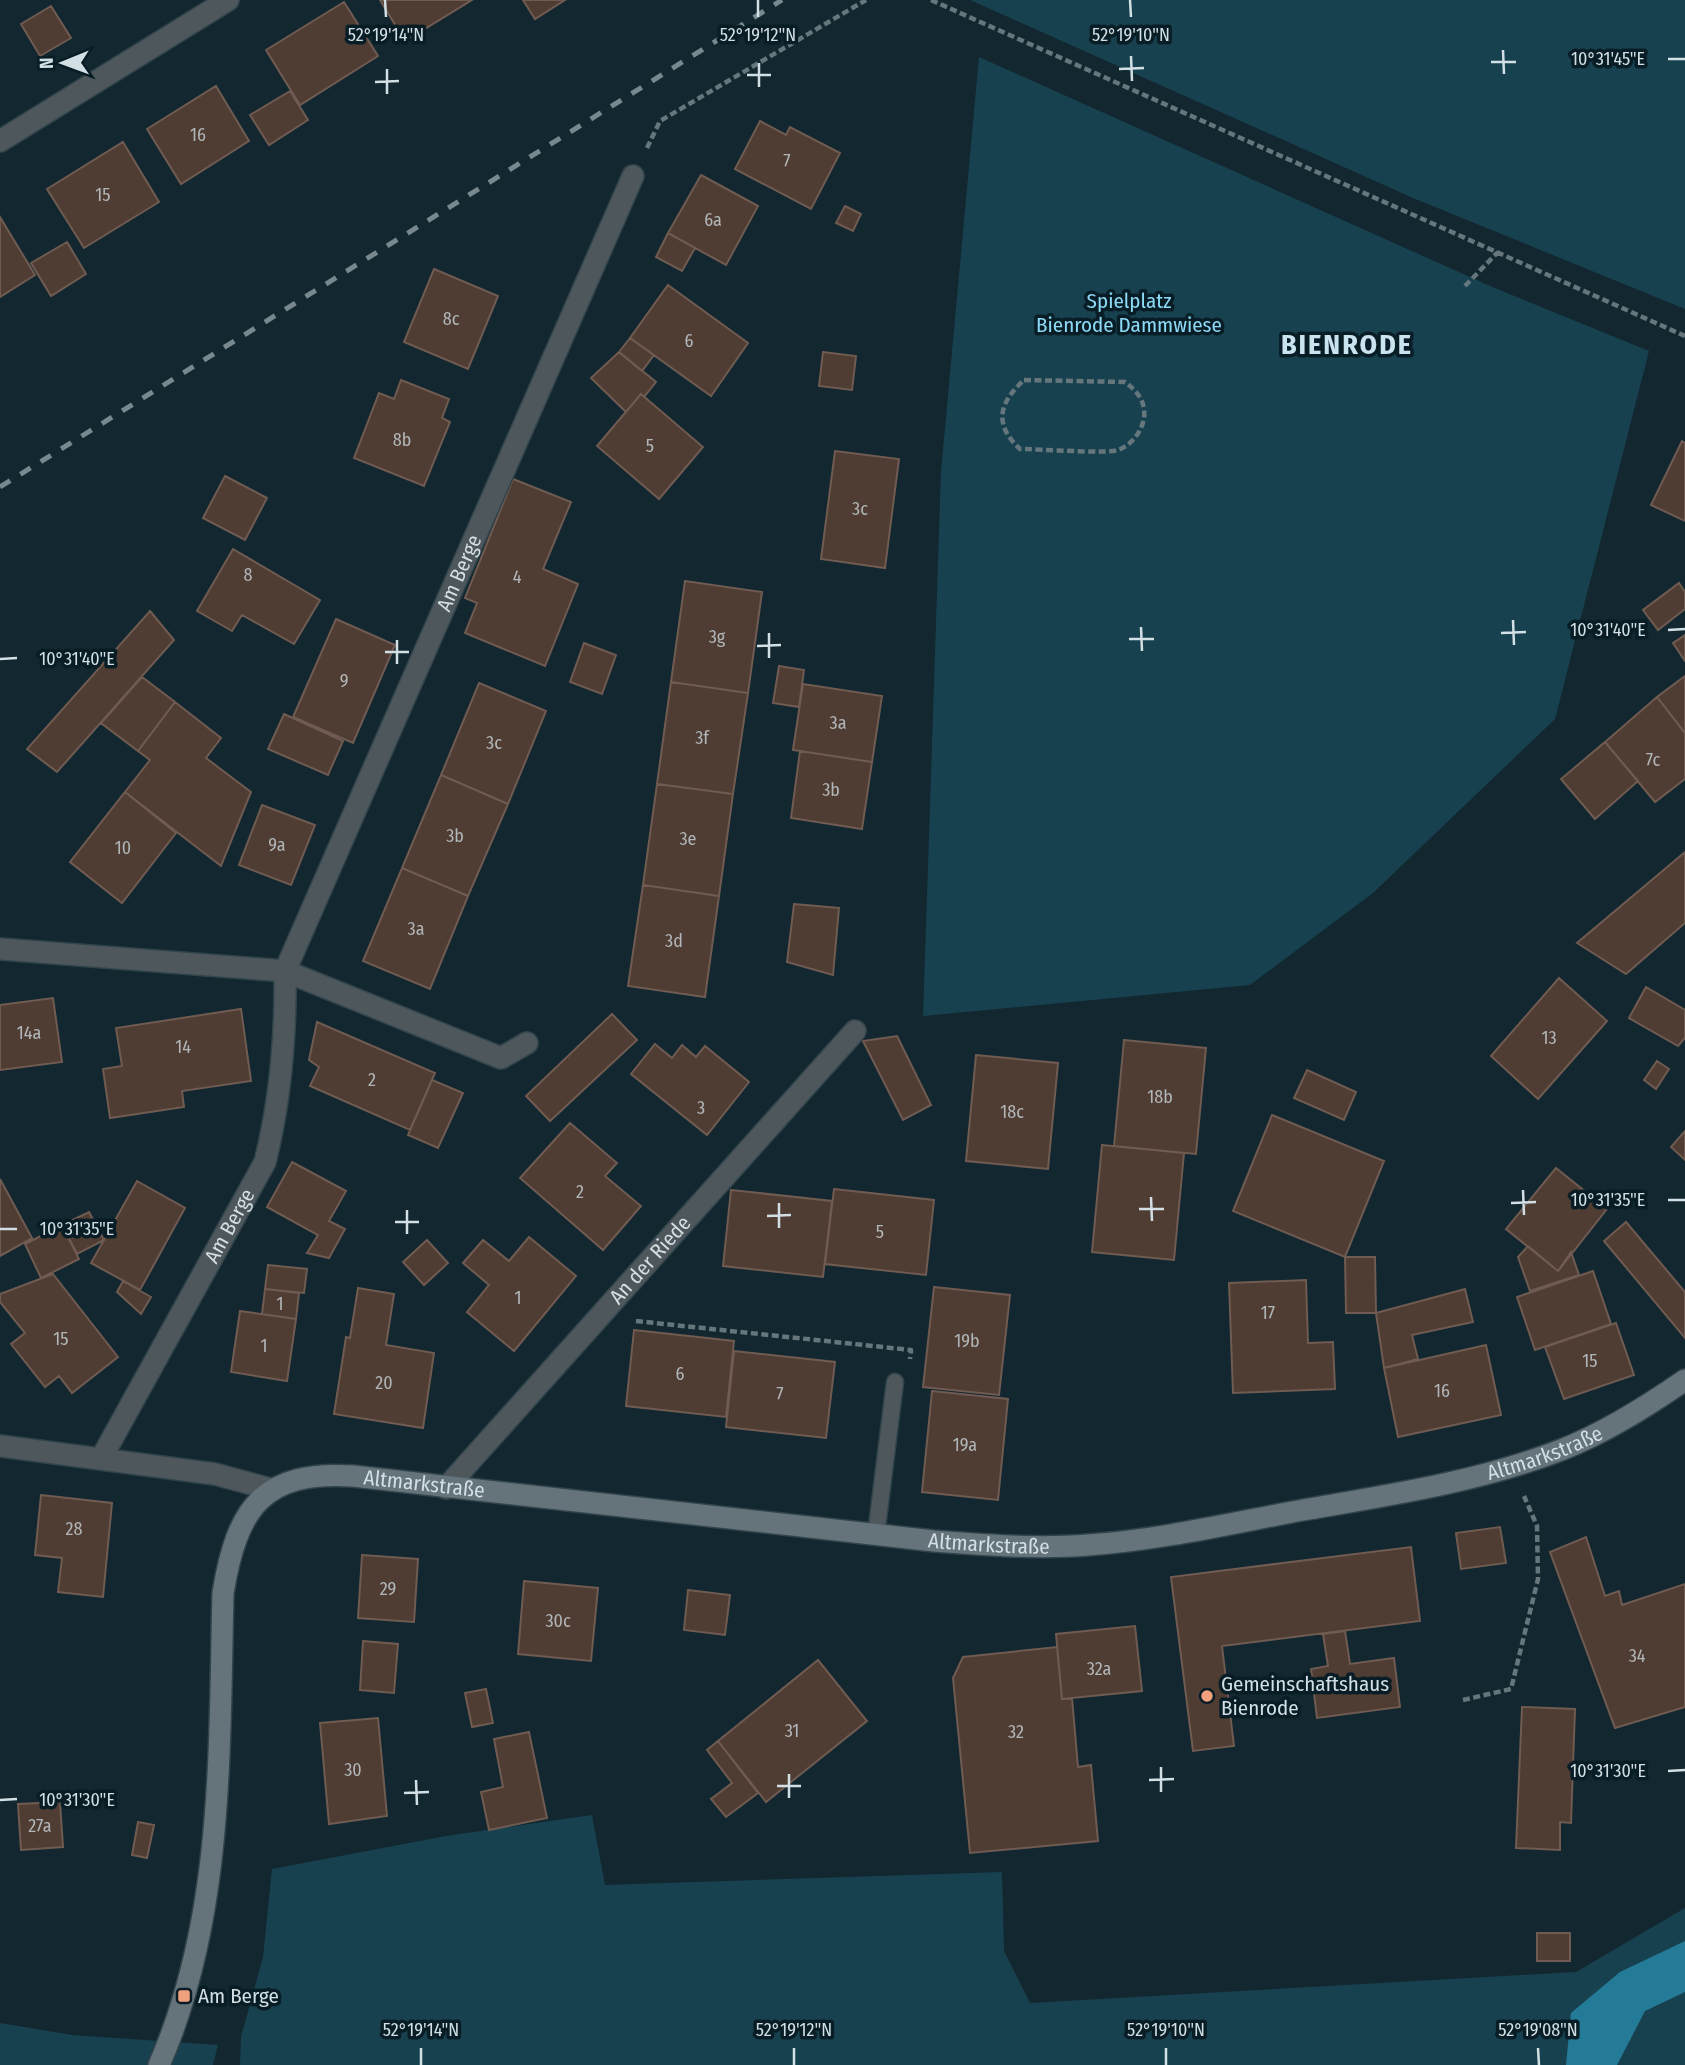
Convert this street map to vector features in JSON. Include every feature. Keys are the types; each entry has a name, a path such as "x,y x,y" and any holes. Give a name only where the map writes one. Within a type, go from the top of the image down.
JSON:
{"main road":[{"name":"Altmarkstraße","path":"270,1489 290,1481 329,1475 876,1535 1026,1547 1113,1543 1415,1490 1512,1467 1563,1450 1611,1427 1685,1380"},
{"path":"159,2065 194,1958 212,1853 218,1776 223,1593 227,1571 242,1528 270,1489"}],"street":[{"path":"0,141 228,0"},
{"name":"Am Berge","path":"102,1457 265,1162 276,1115 286,1040 285,971 633,176"},
{"path":"0,949 285,971 501,1058 527,1043"},
{"name":"An der Riede","path":"446,1488 855,1031"},
{"path":"3,1443 215,1474 270,1489"}],"lane":[{"path":"876,1535 895,1382"}],"path":[{"path":"633,176 660,121 866,0"},
{"path":"931,0 1685,335"},
{"path":"1465,286 1497,252"},
{"path":"1024,380 1125,382 1138,392 1145,410 1142,428 1118,450 1020,449 1009,439 1003,425 1002,410 1009,393 1024,380"},
{"path":"598,1317 911,1350 909,1365 895,1382"},
{"path":"1463,1700 1511,1689 1538,1578 1536,1526 1512,1467"}],"green space":[{"path":"970,0 1685,0 1685,309 1413,198"},
{"name":"Spielplatz Bienrode Dammwiese","path":"979,57 1490,286 1649,351 1555,719 1373,893 1250,985 923,1016 941,472"},
{"path":"592,1815 605,1885 1002,1872 1004,1951 1030,2003 1576,1972 1685,1908 1685,2065 240,2065 241,2037 263,1957 272,1869 446,1836"},
{"path":"0,2023 72,2035 218,2045 213,2065 0,2065"}],"water":[{"path":"1685,1941 1685,1992 1645,2011 1617,2065 1566,2065 1571,2013 1620,1972"}],"building":[{"path":"380,0 472,0 405,41"},
{"path":"523,0 565,0 535,19"},
{"path":"344,2 378,56 300,105 266,50"},
{"path":"51,6 71,38 40,56 21,24"},
{"path":"216,86 249,141 181,184 147,129"},
{"path":"290,91 308,120 269,145 250,115"},
{"path":"760,121 786,135 790,127 840,153 811,209 735,169"},
{"path":"123,142 159,202 84,248 47,189"},
{"path":"701,175 758,206 726,265 668,233"},
{"path":"845,206 861,214 853,231 836,223"},
{"path":"0,217 35,275 0,297"},
{"path":"668,233 695,248 682,271 656,257"},
{"path":"67,242 86,274 51,296 31,263"},
{"path":"434,269 498,296 468,369 404,342"},
{"path":"668,285 748,343 711,396 630,338"},
{"path":"630,338 654,355 642,371 619,352"},
{"path":"619,352 656,382 644,397 641,394 626,412 591,378"},
{"path":"823,352 856,356 852,390 819,386"},
{"path":"401,380 449,399 442,418 450,422 424,486 354,458 379,393 394,399"},
{"path":"641,394 703,447 659,499 597,446"},
{"path":"1682,441 1685,443 1685,521 1651,505"},
{"path":"835,451 899,459 885,568 821,559"},
{"path":"225,476 267,498 245,540 203,518"},
{"path":"513,479 571,502 543,569 578,584 545,666 465,633 477,603 465,598"},
{"path":"233,549 320,600 294,644 242,615 232,631 197,611"},
{"path":"685,581 762,592 748,693 671,682"},
{"path":"1679,583 1685,592 1685,609 1658,630 1643,610"},
{"path":"150,611 174,640 57,772 27,749"},
{"path":"336,619 395,645 353,743 293,717"},
{"path":"1685,635 1685,661 1673,643"},
{"path":"584,643 616,655 602,694 570,682"},
{"path":"779,666 804,670 799,707 773,703"},
{"path":"1685,676 1685,733 1657,697"},
{"path":"142,677 175,702 138,751 101,723"},
{"path":"671,682 748,693 733,794 657,784"},
{"path":"479,683 546,711 508,804 441,775"},
{"path":"803,684 882,696 872,762 793,750"},
{"path":"1657,697 1685,733 1685,779 1655,802 1605,742"},
{"path":"175,702 221,738 206,758 251,792 221,866 125,792 150,760 138,751"},
{"path":"284,714 343,741 328,775 268,749"},
{"path":"1605,742 1638,781 1595,819 1561,779"},
{"path":"800,751 872,762 862,829 791,818"},
{"path":"441,775 508,804 468,896 402,868"},
{"path":"657,784 733,794 719,896 643,885"},
{"path":"125,792 176,833 122,903 70,862"},
{"path":"262,805 315,825 291,885 239,865"},
{"path":"1685,852 1685,923 1626,974 1577,943"},
{"path":"402,868 468,896 430,989 363,961"},
{"path":"643,885 719,896 705,997 628,986"},
{"path":"794,904 839,908 833,975 787,962"},
{"path":"1559,978 1607,1021 1538,1099 1491,1056"},
{"path":"1646,987 1685,1010 1685,1038 1678,1046 1629,1018"},
{"path":"53,998 62,1062 0,1070 0,1005"},
{"path":"241,1009 251,1081 182,1091 184,1107 110,1118 103,1069 122,1066 116,1028"},
{"path":"612,1014 637,1040 550,1121 526,1096"},
{"path":"317,1022 435,1073 410,1130 310,1086 319,1067 309,1060"},
{"path":"897,1036 931,1105 903,1120 863,1041"},
{"path":"1124,1040 1206,1048 1196,1154 1114,1146"},
{"path":"655,1044 672,1058 682,1045 696,1057 705,1046 749,1082 707,1135 631,1074"},
{"path":"976,1055 1058,1063 1048,1169 966,1161"},
{"path":"1657,1061 1669,1069 1656,1089 1644,1080"},
{"path":"1307,1070 1356,1092 1344,1120 1294,1098"},
{"path":"432,1080 463,1093 438,1148 408,1135"},
{"path":"1272,1115 1384,1161 1345,1257 1233,1211"},
{"path":"570,1123 617,1163 605,1176 641,1206 603,1250 520,1178"},
{"path":"1685,1131 1685,1160 1671,1147"},
{"path":"1102,1145 1184,1153 1174,1260 1092,1252"},
{"path":"292,1162 346,1191 329,1221 345,1229 329,1258 307,1253 318,1235 267,1207"},
{"path":"1556,1168 1607,1209 1558,1271 1506,1229"},
{"path":"0,1179 32,1238 0,1256"},
{"path":"137,1181 185,1208 140,1290 91,1263"},
{"path":"834,1189 934,1200 926,1275 825,1264"},
{"path":"731,1190 832,1201 823,1277 723,1266"},
{"path":"89,1212 104,1240 77,1254 62,1225"},
{"path":"1626,1222 1685,1292 1685,1338 1604,1241"},
{"path":"62,1225 79,1259 41,1278 25,1244"},
{"path":"529,1237 576,1276 514,1351 467,1312 489,1285 463,1263 483,1240 509,1261"},
{"path":"427,1240 448,1263 424,1285 403,1262"},
{"path":"1528,1246 1558,1271 1571,1252 1579,1275 1530,1291 1518,1257"},
{"path":"1345,1257 1375,1257 1376,1313 1346,1313"},
{"path":"268,1265 307,1269 304,1293 265,1289"},
{"path":"1593,1271 1611,1324 1535,1350 1517,1297"},
{"path":"53,1274 118,1357 72,1393 59,1376 45,1387 11,1344 25,1333 0,1302 0,1294"},
{"path":"1306,1280 1308,1343 1333,1342 1335,1389 1233,1393 1229,1283"},
{"path":"123,1281 151,1297 141,1314 117,1292"},
{"path":"934,1287 1010,1295 999,1395 923,1387"},
{"path":"358,1288 394,1294 386,1345 434,1353 423,1428 334,1414 346,1337 350,1338"},
{"path":"265,1289 299,1293 296,1319 262,1314"},
{"path":"1465,1289 1473,1322 1412,1335 1418,1359 1384,1368 1376,1313"},
{"path":"240,1311 296,1319 287,1381 231,1372"},
{"path":"1616,1323 1634,1375 1564,1399 1545,1347"},
{"path":"634,1330 734,1341 726,1417 626,1406"},
{"path":"1486,1345 1501,1415 1398,1437 1384,1368"},
{"path":"734,1351 835,1362 826,1438 726,1427"},
{"path":"932,1391 1008,1399 998,1500 922,1492"},
{"path":"41,1495 112,1503 103,1597 58,1592 62,1558 35,1555"},
{"path":"1500,1527 1506,1563 1461,1569 1456,1533"},
{"path":"1586,1537 1605,1596 1619,1591 1622,1605 1685,1584 1685,1707 1615,1728 1550,1552"},
{"name":"Gemeinschaftshaus Bienrode","path":"1411,1547 1420,1621 1222,1646 1234,1746 1193,1751 1171,1577"},
{"path":"362,1555 418,1559 414,1622 358,1618"},
{"path":"524,1581 598,1588 591,1661 518,1654"},
{"path":"688,1590 730,1595 725,1635 684,1630"},
{"path":"1135,1626 1142,1691 1062,1699 1056,1634"},
{"path":"1345,1631 1350,1664 1394,1658 1400,1707 1317,1718 1311,1669 1328,1666 1323,1634"},
{"path":"363,1641 398,1644 394,1693 360,1690"},
{"path":"1057,1647 1062,1699 1072,1698 1078,1767 1091,1765 1098,1841 970,1853 953,1678 963,1657"},
{"path":"818,1660 867,1721 766,1802 718,1741"},
{"path":"486,1689 493,1723 472,1727 465,1693"},
{"path":"1522,1707 1575,1709 1571,1823 1560,1822 1560,1850 1516,1848"},
{"path":"378,1718 387,1816 329,1824 320,1723"},
{"path":"529,1732 547,1818 489,1830 481,1792 503,1787 494,1739"},
{"path":"718,1741 758,1793 726,1817 711,1799 732,1783 707,1750"},
{"path":"60,1802 63,1847 21,1850 18,1804"},
{"path":"138,1822 154,1825 147,1858 132,1855"},
{"path":"1537,1933 1570,1933 1570,1961 1537,1961"}],"railway":[{"path":"0,487 782,0"}],"place":[{"name":"Gemeinschaftshaus Bienrode","path":"1207,1696"},
{"name":"Am Berge","path":"184,1996"}],"district":[{"name":"BIENRODE","path":"1347,344"}]}
